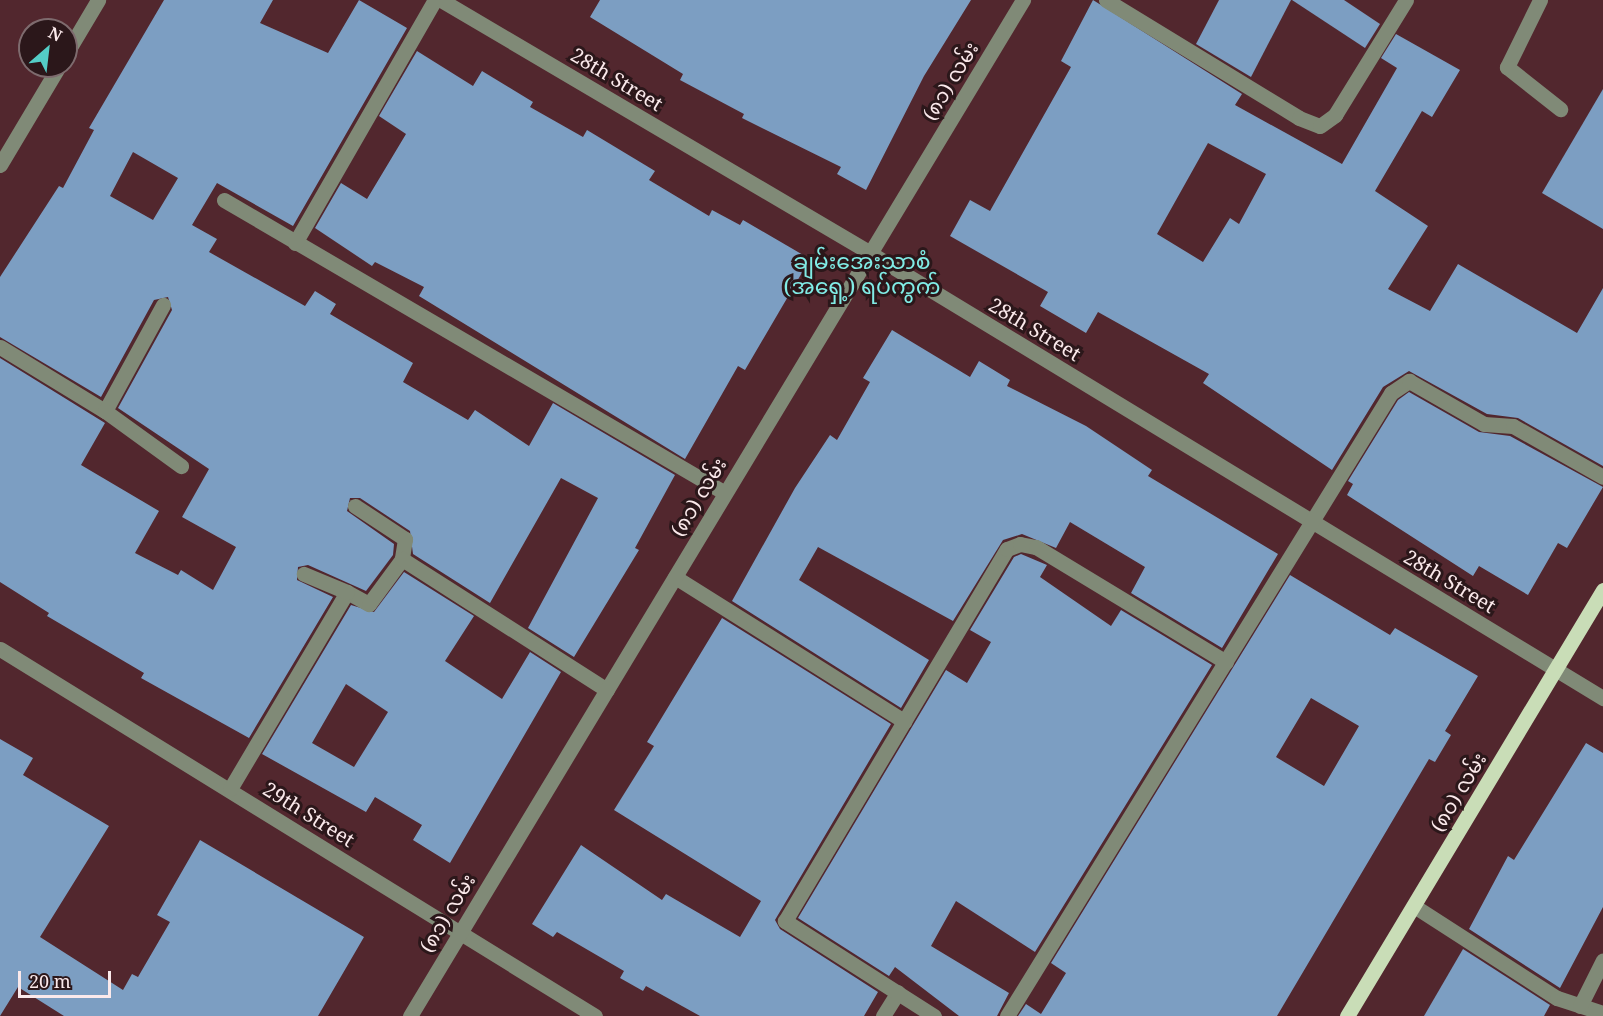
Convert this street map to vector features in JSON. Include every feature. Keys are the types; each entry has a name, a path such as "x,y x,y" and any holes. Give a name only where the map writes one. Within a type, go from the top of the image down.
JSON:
{"main road":[{"name":"(၈၀) လမ်း","path":"1347,1016 1603,590"}],"street":[{"path":"78,34 98,0"},
{"path":"295,243 435,0"},
{"name":"28th Street","path":"441,0 870,253 1311,523 1603,698"},
{"name":"(၈၁) လမ်း","path":"410,1016 1023,0"},
{"path":"1106,0 1299,118 1320,126 1335,115 1406,0"},
{"path":"1540,0 1507,67 1560,109"},
{"path":"0,165 52,78"},
{"path":"224,200 725,493"},
{"path":"105,411 163,305"},
{"path":"0,347 105,411 181,466"},
{"path":"1007,1016 1391,393 1409,381 1484,424 1514,426 1603,477"},
{"path":"304,574 369,604 402,559 405,539 355,506"},
{"path":"934,1016 785,921 1007,549 1020,544 1036,547 1226,662"},
{"path":"402,559 607,690"},
{"path":"675,577 904,721"},
{"path":"230,789 347,592"},
{"name":"29th Street","path":"0,650 230,789 595,1016"},
{"path":"1414,906 1557,998 1603,1013"},
{"path":"1580,1006 1603,960"},
{"path":"883,1016 898,992"}],"building":[{"path":"164,0 273,0 260,23 328,53 359,0 407,28 293,226 217,183 192,225 217,239 209,252 305,306 315,291 336,304 330,314 413,363 403,382 468,420 475,410 529,446 553,403 675,475 635,548 639,550 574,657 528,628 598,498 561,478 490,603 413,554 410,531 360,498 350,498 347,511 394,544 393,555 366,591 308,565 298,567 297,580 333,597 249,738 141,678 144,673 47,616 49,613 0,582 0,358 105,423 81,465 159,511 135,553 178,575 181,570 213,590 236,547 182,517 209,469 118,408 172,310 168,297 154,300 101,397 0,337 0,277 59,186 63,188 94,130 89,128","holes":["133,152 178,178 153,220 110,196"]},
{"path":"600,0 971,0 924,76 866,190 837,174 841,167 742,118 744,114 680,80 683,74 590,17"},
{"path":"1093,0 1242,94 1235,105 1342,164 1397,68 1381,58 1396,34 1460,70 1432,117 1422,111 1375,191 1428,226 1388,289 1430,311 1458,264 1577,333 1603,288 1603,466 1518,418 1487,414 1409,371 1383,387 1332,470 1203,383 1209,374 1098,312 1086,333 1040,306 1048,292 950,236 970,200 990,211 1071,67 1061,61","holes":["1208,143 1266,174 1239,224 1230,218 1203,262 1157,234"]},
{"path":"1219,0 1291,0 1251,77 1196,44"},
{"path":"1292,0 1344,0 1380,24 1365,48"},
{"path":"417,51 473,86 482,71 533,102 530,107 583,137 587,130 655,171 649,180 709,216 712,210 740,225 743,220 810,259 745,370 738,366 685,459 419,296 424,287 375,262 372,266 315,228 341,183 367,199 406,134 379,116"},
{"path":"1603,89 1603,229 1542,193"},
{"path":"892,330 970,377 979,361 1010,380 1007,386 1086,426 1152,470 1148,476 1278,554 1222,648 1131,593 1145,567 1070,522 1056,548 1022,534 1003,540 953,621 818,547 799,580 929,660 901,708 732,601 795,488 830,435 837,440 870,382 863,378"},
{"path":"1409,392 1479,432 1510,436 1603,487 1567,548 1558,543 1528,595 1479,566 1473,576 1347,495 1353,484 1348,481 1398,400"},
{"path":"1021,554 1047,565 1040,577 1111,626 1121,610 1212,665 1035,952 956,901 931,946 1009,993 997,1016 959,1016 895,967 889,976 798,918 946,670 967,683 991,642 970,630 1014,557"},
{"path":"404,572 474,616 445,661 502,699 530,652 561,672 450,863 413,840 422,825 375,797 366,812 262,754 351,605 374,612","holes":["346,684 388,712 354,767 312,743"]},
{"path":"1290,575 1390,635 1395,628 1478,676 1445,731 1451,735 1435,762 1429,759 1277,1016 1018,1016 1026,1004 1041,1014 1066,973 1051,963","holes":["1311,698 1359,726 1324,786 1276,757"]},
{"path":"722,618 891,724 775,920 780,929 878,992 864,1016 700,1016 646,986 643,991 620,978 624,971 557,932 553,937 532,924 581,845 662,900 666,894 740,937 761,901 614,810 654,746 647,742"},
{"path":"0,739 33,758 23,775 109,826 40,937 123,990 132,974 138,977 170,922 157,915 200,840 364,937 318,1016 64,1016 18,987 0,1016"},
{"path":"1586,743 1603,753 1603,907 1560,988 1469,929 1508,856 1514,860"},
{"path":"1463,949 1550,1005 1544,1016 1424,1016"}],"district":[{"name":"ချမ်းအေးသာစံ (အရှေ့) ရပ်ကွက်","path":"862,272"}]}
